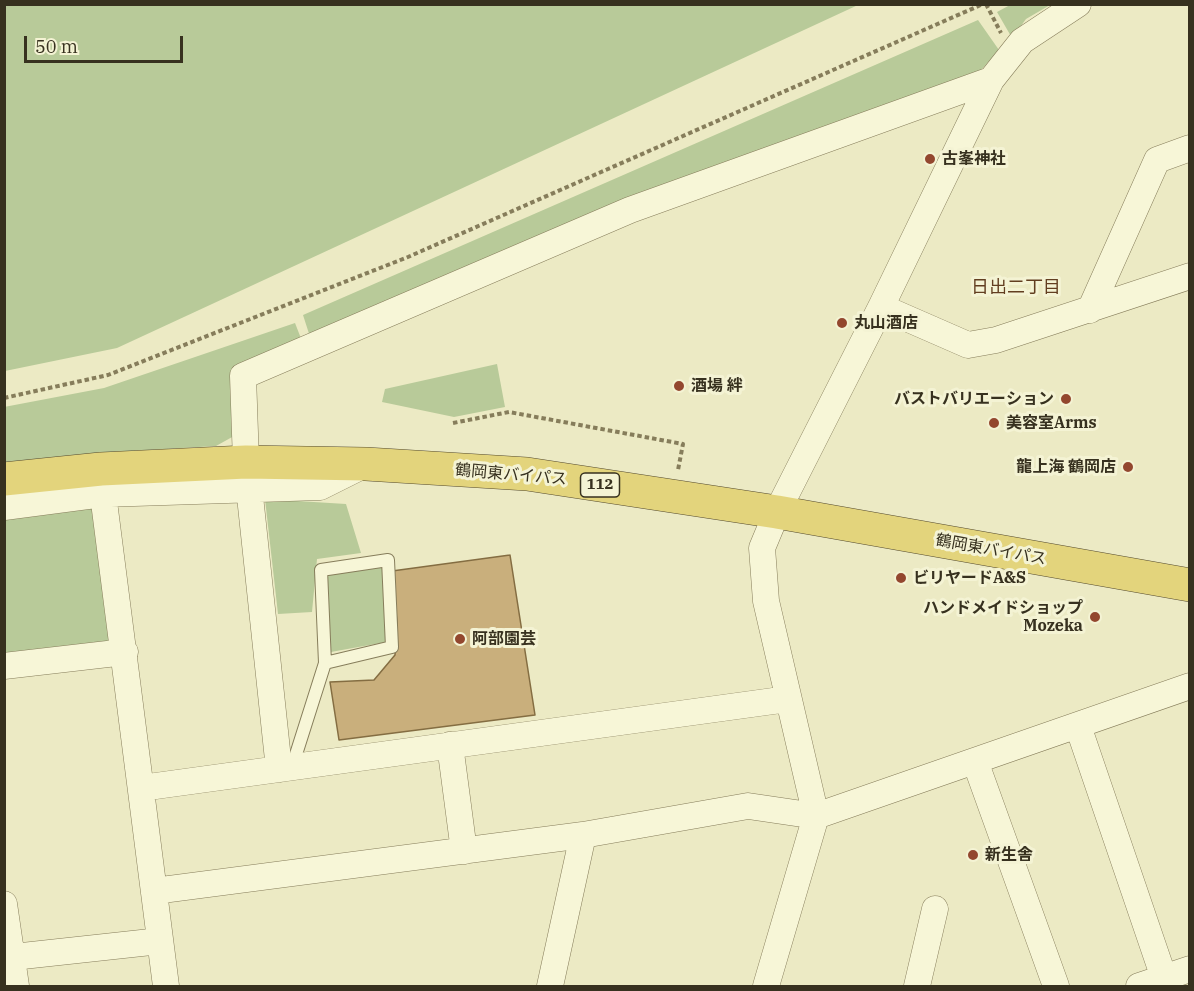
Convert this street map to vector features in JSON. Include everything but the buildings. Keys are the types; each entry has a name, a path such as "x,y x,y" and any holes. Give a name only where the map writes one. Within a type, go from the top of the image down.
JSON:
{"highway":[{"name":"鶴岡東バイパス","path":"4,479 101,469 247,475 366,464 526,474 777,512 1190,585"}],"street":[{"path":"766,987 816,816 766,601 762,548 777,512 881,307 991,80 1022,41 1078,4"},
{"path":"286,768 247,475 243,376 630,210 991,80"},
{"path":"1090,310 1157,160 1190,148"},
{"path":"881,307 968,345 996,340 1190,276"},
{"path":"4,507 247,475"},
{"path":"104,494 166,987"},
{"path":"4,666 124,652"},
{"path":"154,891 583,835 748,806 816,816 1190,686"},
{"path":"141,788 788,699"},
{"path":"1078,726 1164,978"},
{"path":"450,745 464,851"},
{"path":"975,761 1056,987"},
{"path":"550,987 583,835"},
{"path":"4,904 8,958 16,987"},
{"path":"917,987 935,909"},
{"path":"8,958 160,941"},
{"path":"1139,987 1190,969"}],"lane":[{"path":"286,768 326,663 321,570 388,560 392,647 326,663"}],"path":[{"path":"4,398 108,375 408,257 985,4 1012,53"},
{"path":"453,423 509,412 683,444 672,495"}],"green space":[{"path":"5,4 858,5 117,348 5,371"},
{"path":"1010,5 1050,5 1026,19 1012,38 997,12"},
{"path":"978,20 999,50 981,70 312,343 303,315"},
{"path":"295,323 302,341 234,371 234,436 216,446 98,453 5,465 4,407 104,388"},
{"path":"497,364 505,407 454,417 382,402 385,389"},
{"path":"265,499 346,504 361,553 317,559 312,612 278,614"},
{"path":"92,508 111,641 5,654 4,519"},
{"path":"383,566 386,642 331,652 327,574"}],"place":[{"name":"古峯神社","path":"930,159"},
{"name":"丸山酒店","path":"842,323"},
{"name":"酒場 絆","path":"679,386"},
{"name":"バストバリエーション","path":"1066,399"},
{"name":"美容室Arms","path":"994,423"},
{"name":"龍上海 鶴岡店","path":"1128,467"},
{"name":"ビリヤードA&S","path":"901,578"},
{"name":"ハンドメイドショップ Mozeka","path":"1095,617"},
{"name":"阿部園芸","path":"460,639"},
{"name":"新生舎","path":"973,855"}],"district":[{"name":"日出二丁目","path":"1016,288"}]}
